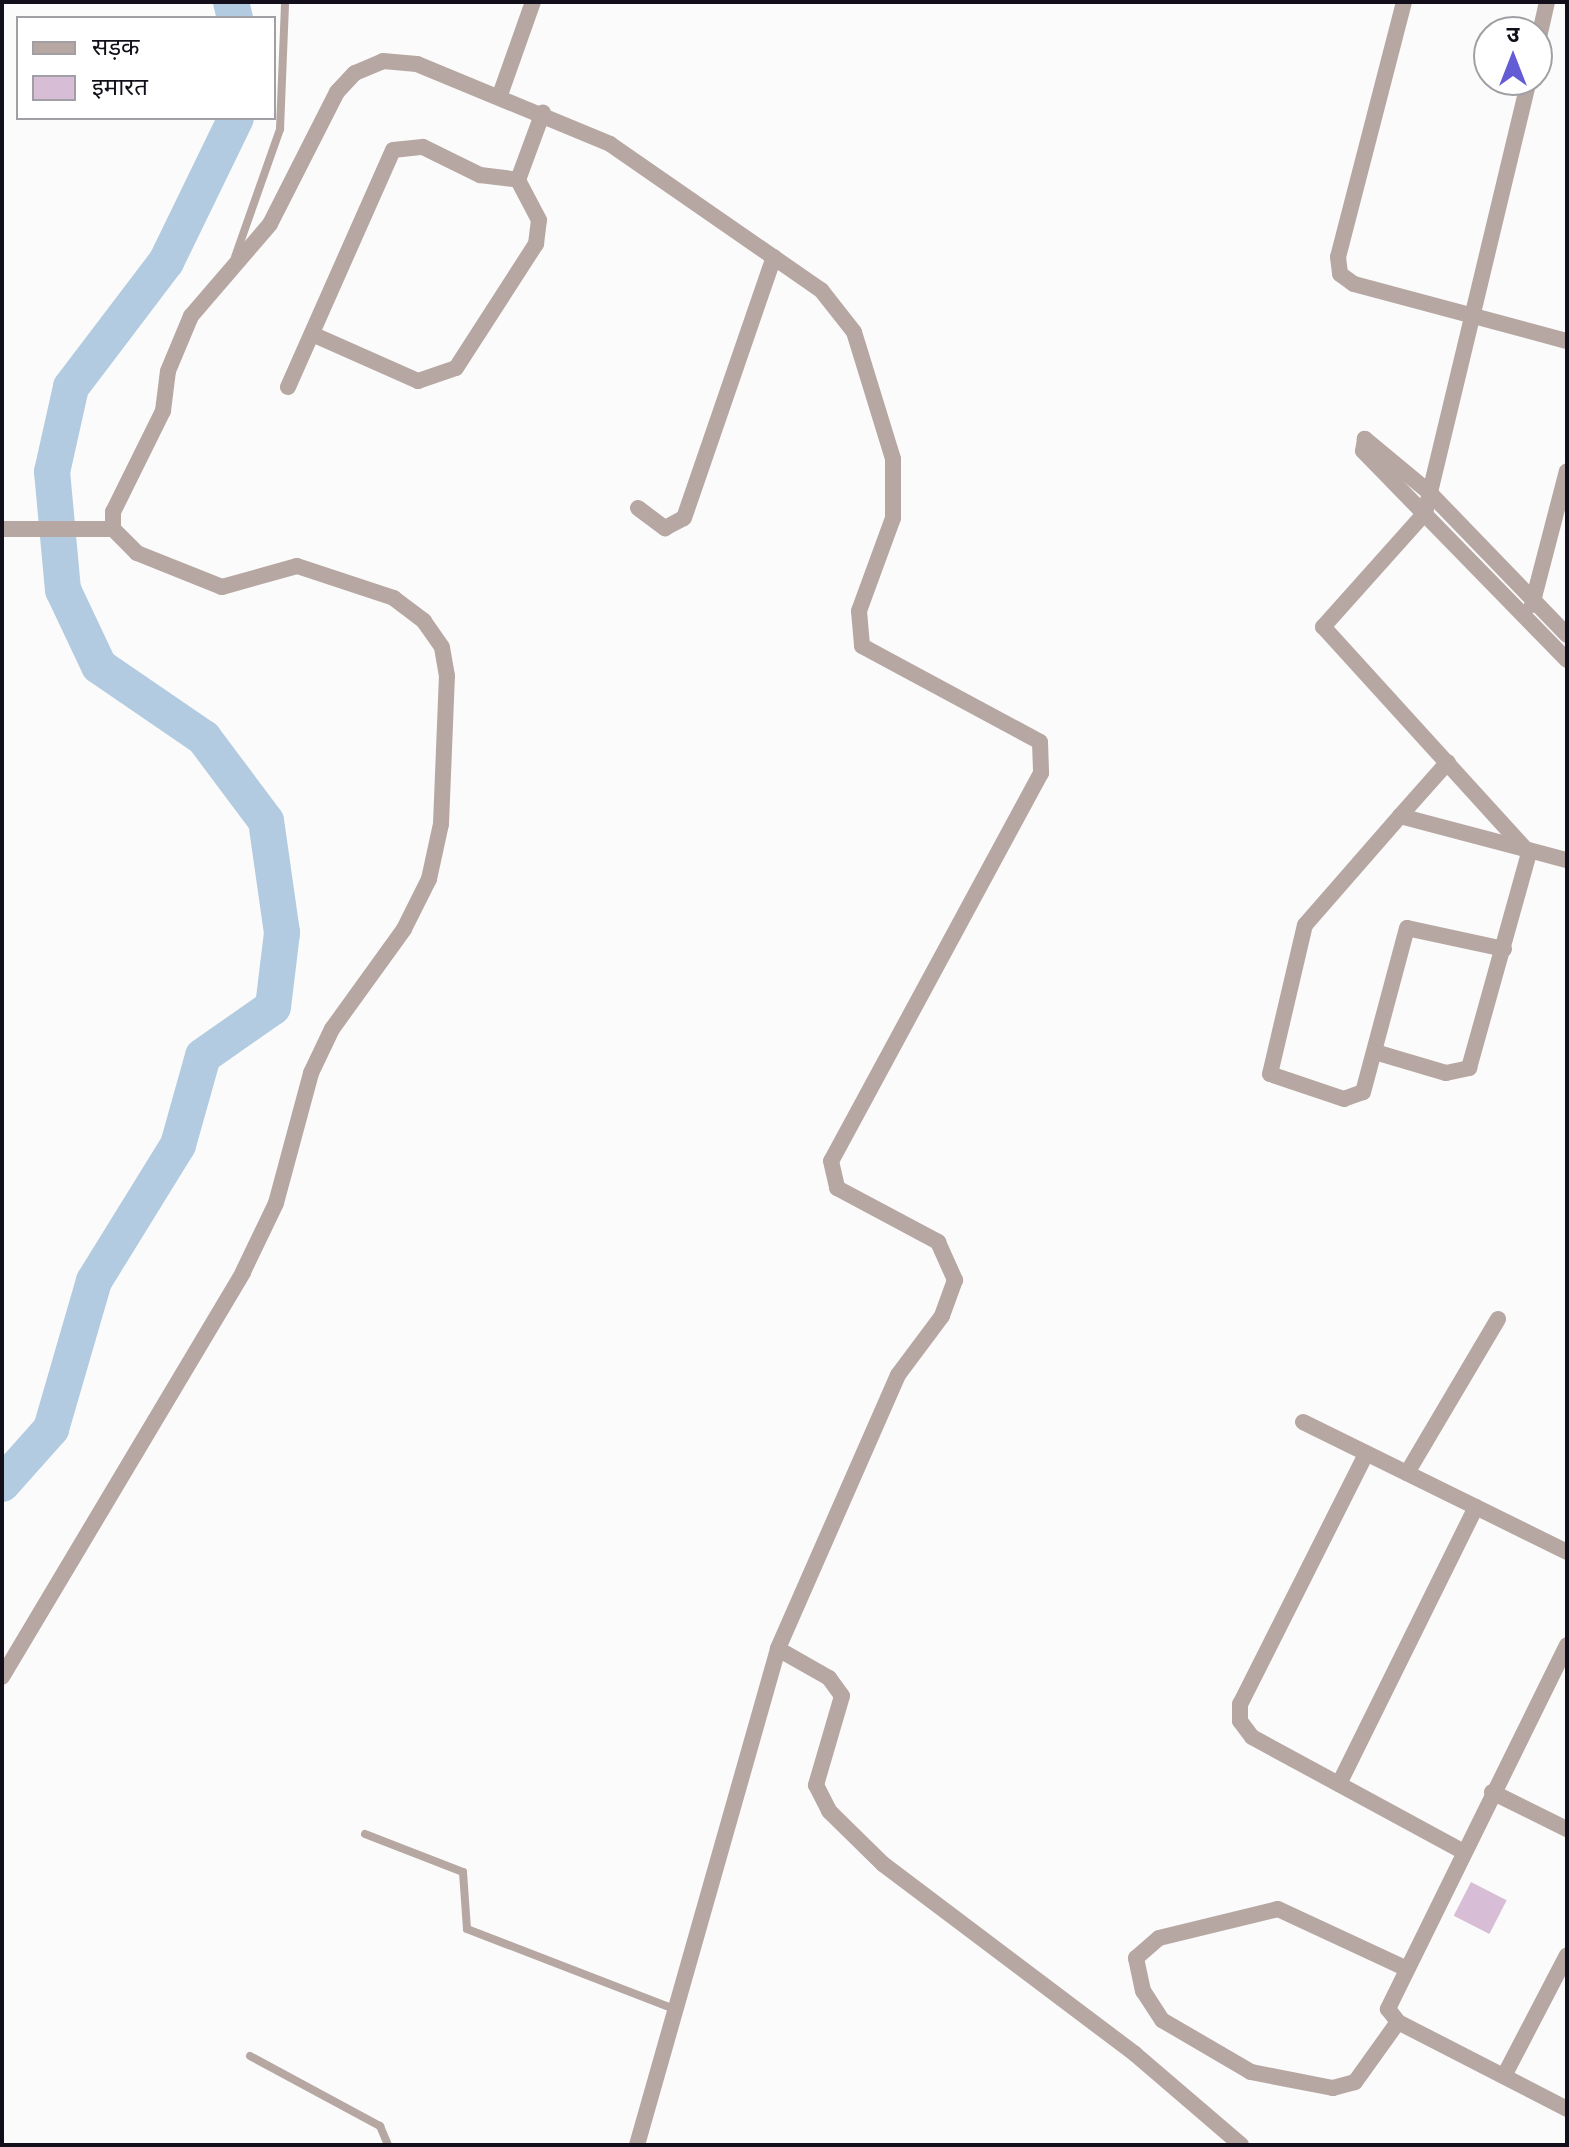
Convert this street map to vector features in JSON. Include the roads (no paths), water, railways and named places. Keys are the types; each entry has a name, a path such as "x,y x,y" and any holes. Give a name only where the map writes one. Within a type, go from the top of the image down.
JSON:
{"street":[{"path":"500,95 533,2"},
{"path":"1404,2 1338,257 1340,274 1473,317 1567,341"},
{"path":"108,529 113,512 163,411 168,371 191,316 234,261 270,224 337,92 355,73 383,61 417,64 543,112 610,144 821,290 854,332 893,459 893,518 859,611 862,646 1028,732 1044,757 831,1161 837,1188 938,1242 955,1280 942,1316 898,1375 778,1649 672,2008 637,2145"},
{"path":"1525,96 1425,513 1323,627 1529,853"},
{"path":"312,334 418,381 456,368 540,231 518,180 543,112"},
{"path":"288,387 393,150 423,147 480,175 518,180"},
{"path":"638,508 665,528 684,518 774,257"},
{"path":"1567,635 1430,493 1374,440 1362,442 1425,513 1567,660"},
{"path":"1529,619 1567,471"},
{"path":"2,1677 243,1272 276,1203 311,1073 332,1029 404,929 429,879 441,824 447,676 442,647 424,621 394,598 297,566 222,587 137,553 108,529 7,529"},
{"path":"1448,762 1305,925 1270,1074 1355,1099 1375,1052 1407,928 1504,949"},
{"path":"1400,816 1529,853 1567,860"},
{"path":"1375,1052 1446,1073 1469,1068 1529,853"},
{"path":"1407,1473 1498,1319"},
{"path":"1303,1422 1567,1552"},
{"path":"1366,1454 1240,1704 1252,1737 1462,1851"},
{"path":"1339,1784 1476,1507"},
{"path":"1567,1645 1462,1851 1388,2009 1398,2022 1567,2109"},
{"path":"778,1649 829,1678 842,1696 816,1785 829,1811 883,1864 1135,2054 1241,2145"},
{"path":"1492,1792 1567,1829"},
{"path":"1398,2022 1355,2082 1333,2088 1251,2072 1162,2020 1143,1991 1136,1958 1159,1938 1278,1909 1405,1968"},
{"path":"1504,2076 1567,1955"}],"lane":[{"path":"234,261 280,129 285,2"},
{"path":"365,1834 463,1872 467,1929 672,2008"},
{"path":"250,2056 380,2126 388,2145"}],"waterway":[{"path":"231,2 234,16"},
{"path":"2,1484 51,1429 94,1281 178,1145 203,1056 273,1007 282,933 266,821 204,738 99,666 63,590 52,472 71,387 166,262 235,120"}]}
